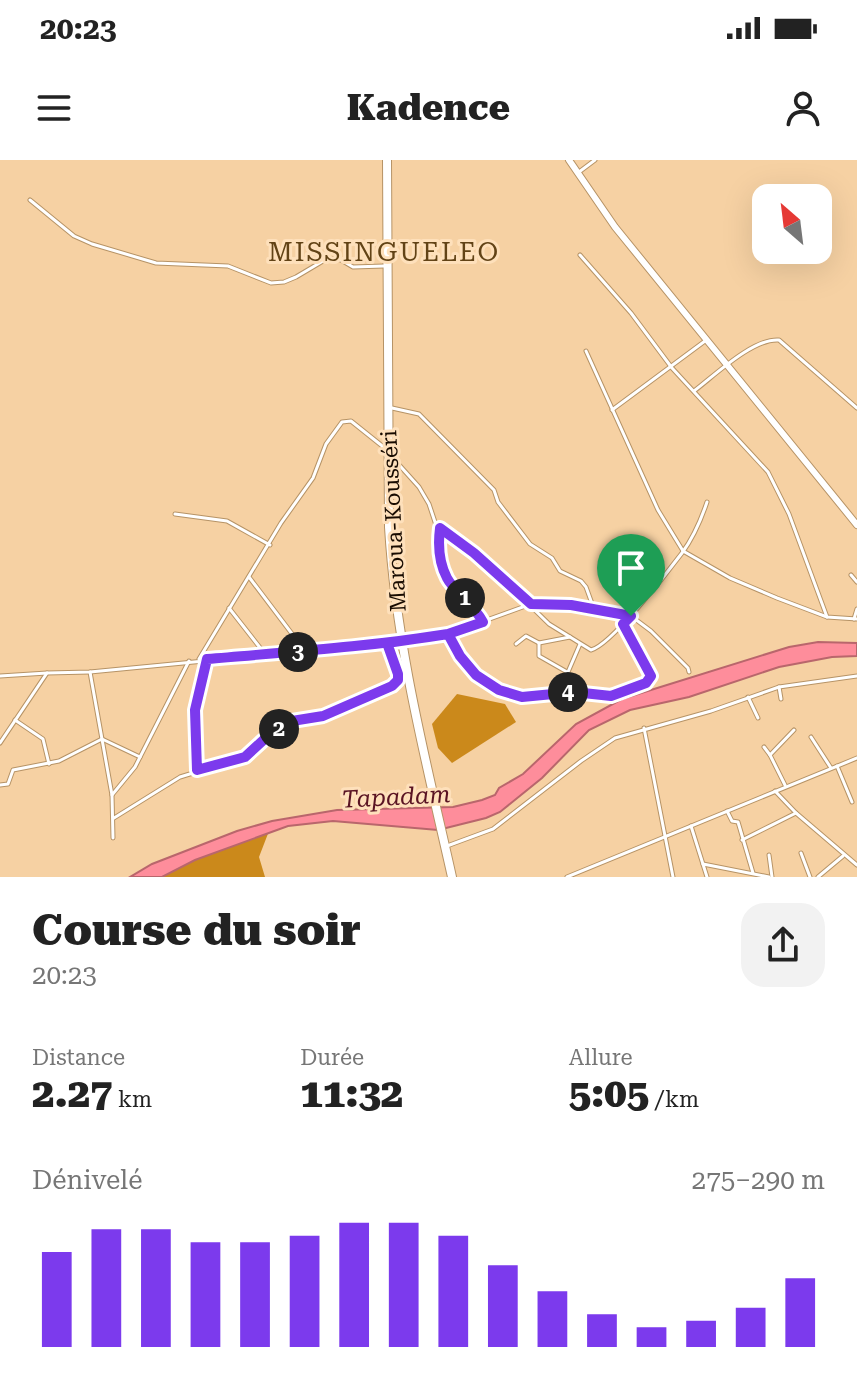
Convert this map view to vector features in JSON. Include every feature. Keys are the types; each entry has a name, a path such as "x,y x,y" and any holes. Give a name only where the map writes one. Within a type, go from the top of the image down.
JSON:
{"highway":[{"name":"Maroua-Kousséri","path":"387,160 392,584 400,642 452,877"}],"main road":[{"path":"569,160 615,227 857,525"}],"street":[{"path":"578,173 595,160"},
{"path":"30,200 74,236 156,263 228,266 271,283 296,277 328,258 341,260 353,267 388,266"},
{"path":"580,255 631,313 672,368 768,472 789,514 827,617"},
{"path":"694,391 767,340 779,340 857,408"},
{"path":"612,410 706,341"},
{"path":"586,351 658,510 683,551 730,578 827,617 856,619 857,609"},
{"path":"388,408 414,412 431,425 494,490 498,502 530,544 552,558 560,571 581,581 594,610"},
{"path":"198,660 281,523 313,478 326,444 342,422 351,421 389,453 419,487 440,528 481,559 549,624 595,650 631,616 683,551 707,502"},
{"path":"175,514 227,521 270,545"},
{"path":"440,528 439,548 447,579 477,610 483,622"},
{"path":"851,575 857,582"},
{"path":"249,577 305,651"},
{"path":"0,676 90,672 400,642 448,634 531,604 571,605 631,616 651,631 689,672"},
{"path":"229,608 265,654"},
{"path":"448,634 469,668 494,688 522,697 559,693 611,696 651,676 623,624"},
{"path":"516,644 526,636 539,643 570,637"},
{"path":"114,818 168,783 197,770 245,757 270,734 292,721 323,716 392,686 398,680 398,674 387,643"},
{"path":"539,643 538,655 567,672"},
{"path":"559,693 580,644"},
{"path":"197,770 195,710 207,659"},
{"path":"112,795 140,757 189,661"},
{"path":"90,672 112,795 113,838"},
{"path":"0,743 47,673"},
{"path":"445,846 493,829 603,744 644,728 711,711 779,687 857,676"},
{"path":"779,687 781,699"},
{"path":"748,697 758,718"},
{"path":"14,720 43,739 49,764"},
{"path":"644,728 673,877"},
{"path":"770,755 794,730"},
{"path":"811,737 831,768"},
{"path":"102,739 140,757"},
{"path":"0,785 8,784 13,770 49,764 102,739"},
{"path":"764,747 786,786"},
{"path":"567,877 857,758"},
{"path":"837,766 852,802"},
{"path":"775,791 857,865"},
{"path":"727,811 732,822 738,821 753,873"},
{"path":"742,840 796,813"},
{"path":"691,826 707,877"},
{"path":"801,853 810,877"},
{"path":"703,864 770,877 769,855"},
{"path":"818,877 844,855"}],"shaded area":[{"path":"818,642 857,643 857,656 832,657 779,667 689,697 630,710 589,730 542,778 500,812 486,818 438,830 333,821 288,826 195,860 162,877 130,877 152,864 272,821 337,810 453,807 482,800 495,795 499,788 523,774 576,724 622,699 789,647"},
{"path":"457,694 505,704 516,722 452,763 438,748 432,724"},
{"path":"269,831 259,857 265,877 162,877 195,860"}],"district":[{"name":"MISSINGUELEO","path":"384,252"}],"route":[{"path":"631,616 571,605 531,604 474,553 440,528 439,548 447,579 477,610 483,622 448,634 387,643 398,674 397,683 323,716 292,721 270,734 245,757 197,770 195,710 207,659 400,642 448,634 469,668 499,690 522,697 574,692 611,696 646,683 651,676 623,624 631,616"}],"water label":[{"name":"Tapadam","path":"396,797"}]}
